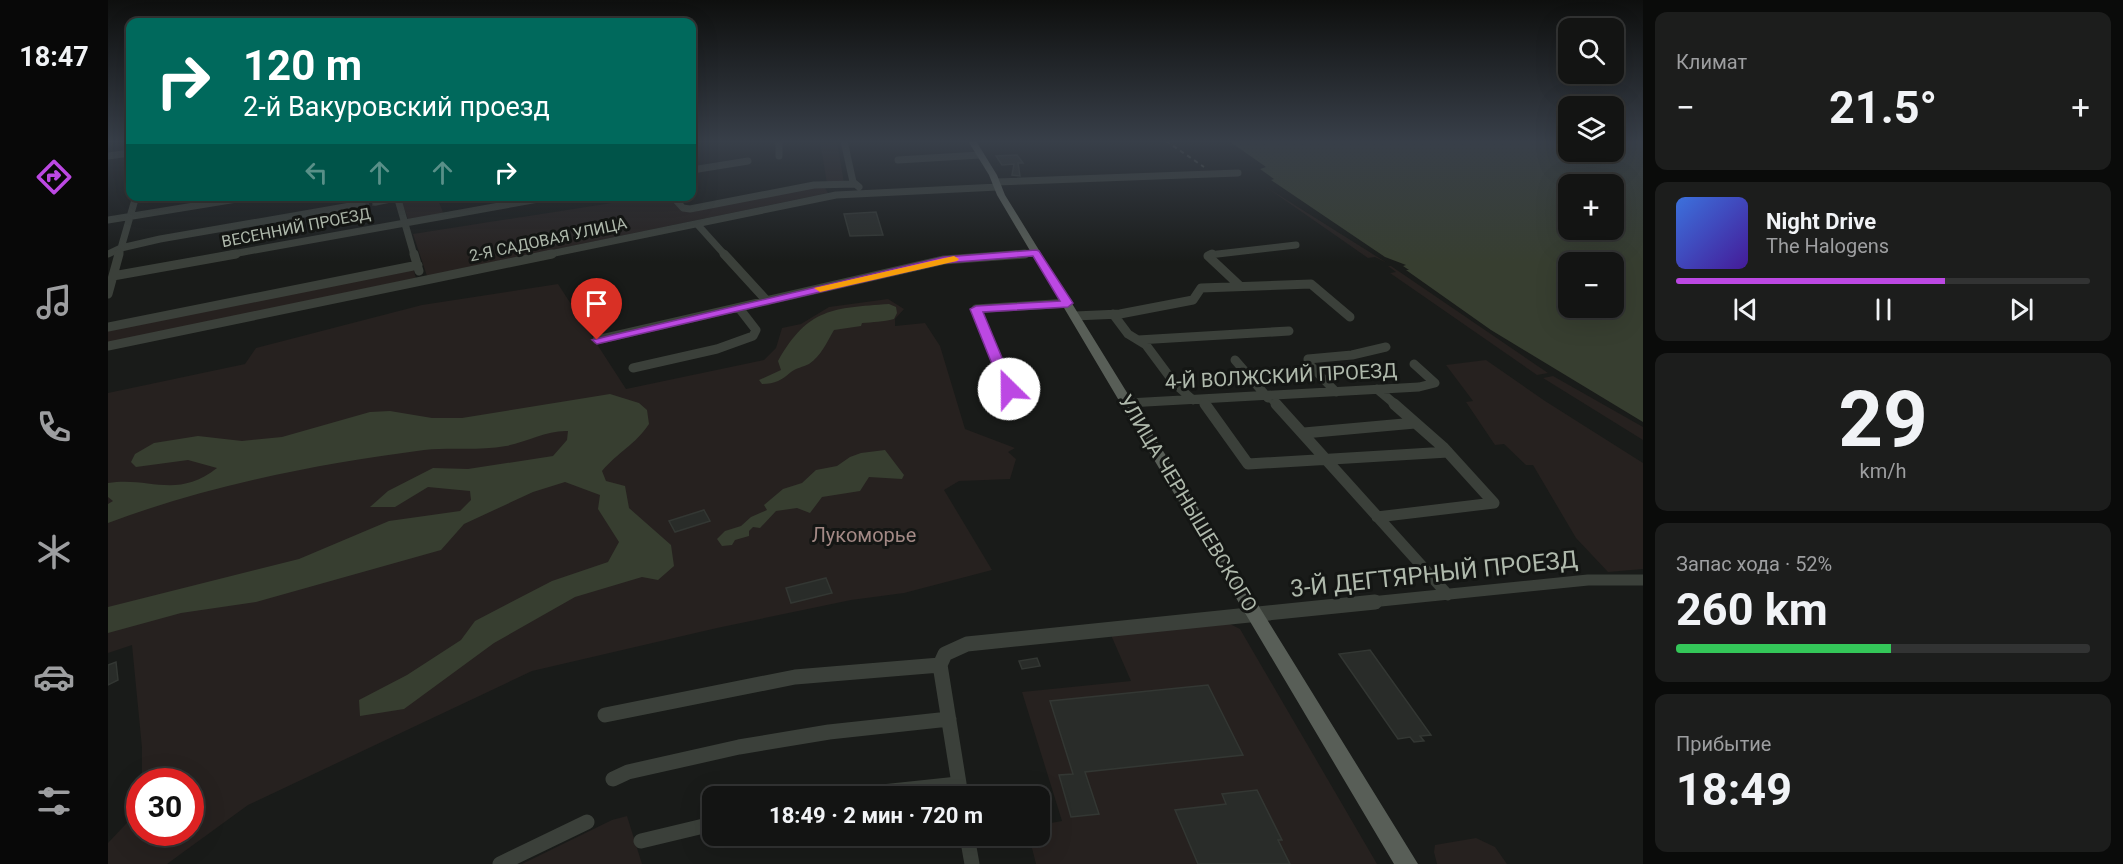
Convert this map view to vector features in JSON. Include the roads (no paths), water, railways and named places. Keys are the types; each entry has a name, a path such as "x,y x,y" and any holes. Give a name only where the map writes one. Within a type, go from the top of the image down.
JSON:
{"main road":[{"name":"УЛИЦА ЧЕРНЫШЕВСКОГО","path":"995,181 1036,253 1407,864"}],"street":[{"name":"2-Я САДОВАЯ УЛИЦА","path":"108,346 836,195 871,191 1071,181"},
{"path":"677,201 686,209 814,185 855,184 871,191"},
{"path":"830,186 836,195"},
{"path":"108,294 135,201"},
{"path":"108,220 225,201"},
{"path":"376,202 381,201"},
{"path":"401,201 421,281"},
{"name":"ВЕСЕННИЙ ПРОЕЗД","path":"111,278 526,201"},
{"path":"108,254 121,248 362,204"},
{"path":"697,224 767,301"},
{"path":"1240,286 1208,256 1210,254 1296,245"},
{"path":"597,340 944,260 1036,253"},
{"path":"108,327 418,265"},
{"path":"1016,406 976,309 1071,310 1113,314 1193,300 1201,288 1311,284 1350,316"},
{"path":"633,368 717,349 757,333 740,308"},
{"path":"1113,314 1128,334 1146,345 1175,384 1198,400 1248,464 1448,452"},
{"path":"1138,340 1289,331"},
{"path":"1336,393 1308,364 1308,359 1352,355 1386,347"},
{"path":"1235,360 1304,433 1448,595"},
{"name":"4-Й ВОЛЖСКИЙ ПРОЕЗД","path":"1128,403 1269,398 1425,387 1435,383 1414,364"},
{"path":"1377,389 1448,452 1494,502 1377,517"},
{"path":"1304,433 1415,423"},
{"name":"3-Й ДЕГТЯРНЫЙ ПРОЕЗД","path":"605,715 795,677 943,660 967,644 1588,580 1643,580"},
{"path":"943,660 959,786"},
{"path":"613,779 628,772 739,747 829,732 949,719"},
{"path":"500,864 587,822"},
{"path":"641,841 702,826"},
{"path":"966,864 972,864 969,846"}],"tunnel":[{"path":"362,204 376,202"}],"park label":[{"name":"Лукоморье","path":"864,535"}]}
